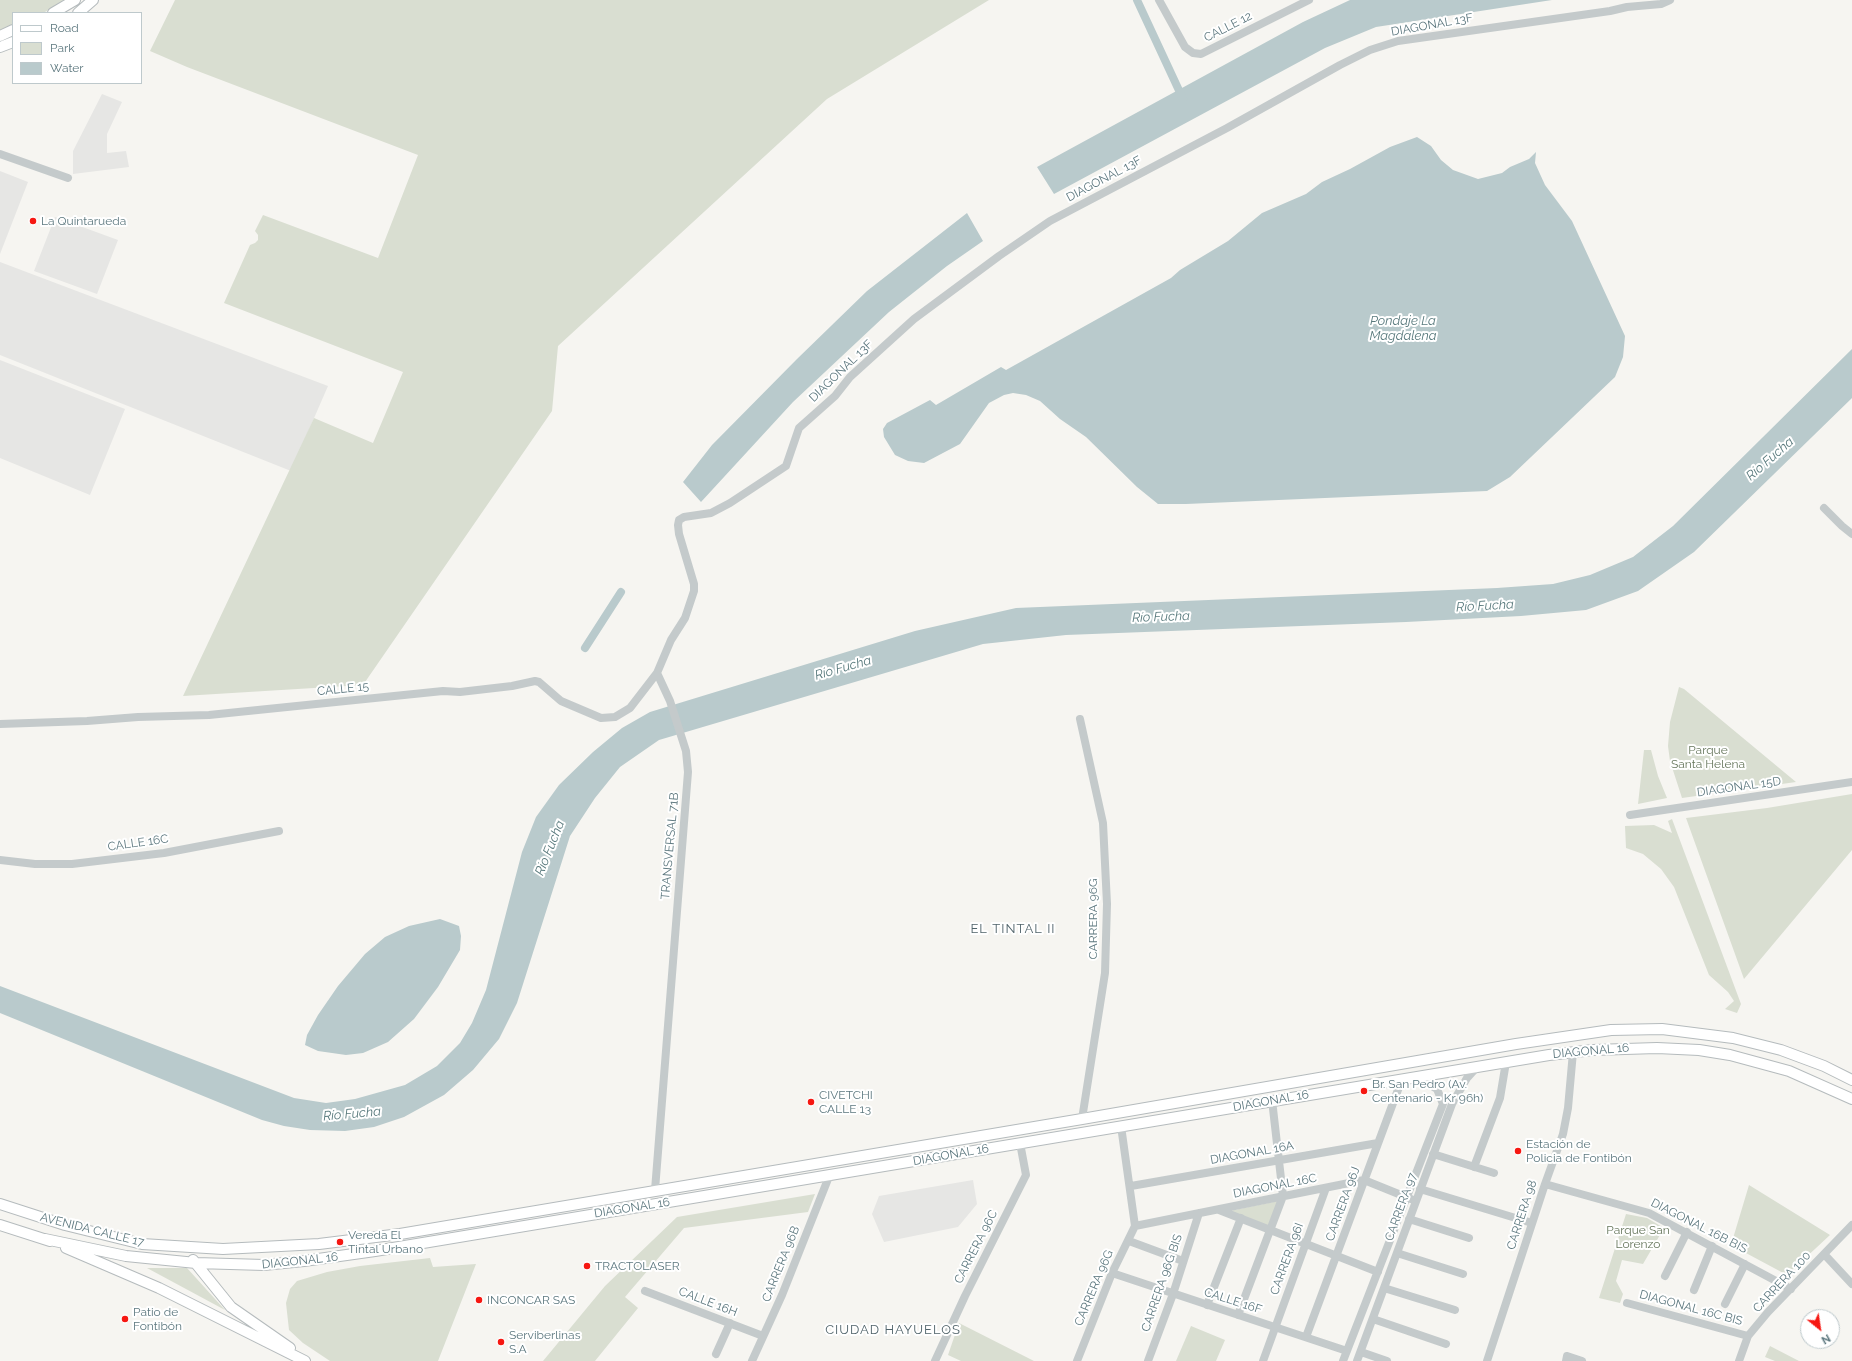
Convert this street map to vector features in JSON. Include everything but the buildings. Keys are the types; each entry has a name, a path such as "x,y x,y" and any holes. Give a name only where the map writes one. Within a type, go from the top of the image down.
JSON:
{"main road":[{"path":"55,12 75,0"},
{"path":"79,12 93,0"},
{"path":"0,36 12,30"},
{"path":"0,47 12,42"},
{"name":"DIAGONAL 16","path":"184,1248 242,1249 300,1246 408,1232 1082,1120 1516,1044 1611,1030 1662,1029 1733,1038 1781,1050 1824,1066 1852,1080"},
{"name":"DIAGONAL 16","path":"45,1239 126,1256 196,1263 264,1265 349,1256 1272,1100 1572,1052 1657,1048 1699,1050 1730,1055 1789,1071 1852,1099"},
{"name":"AVENIDA CALLE 17","path":"0,1204 65,1225 119,1239 142,1244 184,1248"},
{"name":"AVENIDA CALLE 17","path":"0,1225 45,1239 159,1288 305,1361"},
{"path":"184,1248 221,1296 240,1314 309,1361"}],"street":[{"name":"CALLE 12","path":"1159,0 1185,47 1192,53 1201,54 1309,0"},
{"name":"DIAGONAL 13F","path":"657,673 671,640 685,618 694,591 694,584 679,534 679,520 684,517 711,513 730,504 786,466 799,428 835,396 850,377 914,319 999,256 1050,221 1370,50 1398,41 1522,22 1610,11 1627,3 1661,4 1670,0"},
{"path":"0,154 68,178"},
{"path":"1824,508 1852,534"},
{"name":"TRANSVERSAL 71B","path":"655,1190 688,772 686,751 670,701 657,673"},
{"name":"CALLE 15","path":"0,724 209,715 443,691 460,692 512,686 535,681 539,682 561,701 601,718 615,717 630,708 657,673"},
{"name":"CARRERA 96G","path":"1080,719 1103,823 1107,904 1105,973 1082,1120"},
{"name":"DIAGONAL 15D","path":"1630,815 1852,782"},
{"name":"CALLE 16C","path":"0,860 35,864 72,864 164,852 279,831"},
{"name":"CARRERA 98","path":"1487,1361 1563,1134 1568,1108 1572,1052"},
{"path":"1474,1167 1500,1098 1506,1062"},
{"name":"CARRERA 97","path":"1357,1361 1454,1100 1467,1078 1477,1067"},
{"name":"CARRERA 97","path":"1343,1361 1443,1104 1437,1089 1417,1077"},
{"name":"CARRERA 96J","path":"1306,1337 1402,1079"},
{"path":"1238,1315 1284,1196 1272,1100"},
{"path":"1121,1126 1136,1226"},
{"name":"CARRERA 96C","path":"935,1361 965,1296 1026,1175 1020,1143"},
{"name":"DIAGONAL 16A","path":"1131,1186 1378,1143"},
{"path":"1433,1154 1494,1173"},
{"name":"CARRERA 96B","path":"752,1361 782,1295 830,1174"},
{"path":"1364,1180 1416,1201"},
{"name":"DIAGONAL 16C","path":"1136,1226 1364,1180"},
{"name":"DIAGONAL 16B BIS","path":"1545,1184 1649,1213 1791,1289"},
{"name":"CARRERA 96I","path":"1263,1361 1326,1188"},
{"path":"1420,1189 1532,1223"},
{"path":"1218,1209 1378,1272"},
{"name":"CARRERA 96G BIS","path":"1148,1361 1173,1294 1199,1213"},
{"path":"1207,1305 1241,1218"},
{"path":"1409,1219 1469,1238"},
{"name":"CARRERA 100","path":"1739,1361 1748,1336 1852,1225"},
{"name":"CARRERA 96G","path":"1077,1361 1112,1273 1136,1226"},
{"path":"1665,1276 1687,1232"},
{"path":"1129,1240 1183,1260"},
{"path":"1694,1290 1712,1246"},
{"path":"1397,1253 1463,1274"},
{"path":"1824,1254 1852,1284"},
{"path":"1726,1304 1745,1264"},
{"name":"CALLE 16F","path":"1112,1273 1347,1351"},
{"path":"1384,1288 1455,1310"},
{"name":"CALLE 16H","path":"645,1291 763,1336"},
{"name":"DIAGONAL 16C BIS","path":"1627,1303 1748,1336"},
{"path":"1373,1319 1446,1344"},
{"path":"716,1354 730,1323"},
{"path":"1361,1352 1388,1361"},
{"path":"1566,1361 1568,1356 1582,1361"}],"shaded area":[{"path":"102,94 122,102 107,134 107,153 126,151 129,167 73,174 73,151"},
{"path":"0,171 28,182 0,254"},
{"path":"55,217 118,240 97,294 34,271"},
{"path":"0,262 328,386 291,471 0,355"},
{"path":"0,360 125,409 90,495 0,458"},
{"path":"973,1180 977,1204 958,1227 884,1242 872,1214 879,1196"}],"green space":[{"path":"0,0 67,0 45,12 12,12 12,26 0,31"},
{"path":"175,0 989,0 827,99 558,346 552,411 363,685 183,696 314,418 373,443 403,372 224,303 250,245 258,240 258,235 255,231 263,215 378,258 418,155 187,67 150,51"},
{"name":"Parque Santa Helena","path":"1679,687 1684,689 1796,782 1682,798 1670,761 1668,746 1670,722"},
{"path":"1644,750 1651,750 1658,776 1667,798 1638,804"},
{"path":"1852,794 1852,850 1744,979 1686,818 1767,808"},
{"path":"1672,819 1741,1004 1737,1013 1725,1009 1734,1001 1728,992 1709,975 1674,887 1661,869 1643,854 1626,848 1625,826 1654,825 1672,833 1668,821"},
{"path":"1749,1185 1830,1235 1787,1275 1731,1245"},
{"path":"815,1194 808,1212 684,1228 625,1297 638,1308 595,1361 543,1361 605,1286 677,1217"},
{"path":"1278,1201 1267,1228 1228,1211 1234,1210"},
{"name":"Parque San Lorenzo","path":"1626,1214 1647,1218 1664,1228 1643,1264 1622,1260 1616,1281 1623,1294 1620,1303 1599,1298"},
{"path":"430,1258 433,1267 476,1264 438,1361 330,1361 303,1343 289,1330 286,1303 290,1289 297,1281 327,1272 360,1266"},
{"path":"147,1268 187,1268 225,1310"},
{"path":"959,1323 1034,1361 961,1361 948,1355"},
{"path":"1191,1326 1225,1340 1216,1361 1176,1361"},
{"path":"1770,1346 1799,1361 1775,1361 1765,1357"}],"water":[{"path":"1350,0 1552,0 1376,27 1325,48 1054,194 1037,167 1303,22"},
{"name":"Pondaje La Magdalena","path":"1417,137 1431,146 1441,160 1453,170 1478,179 1502,173 1510,167 1529,159 1536,152 1535,163 1545,185 1572,221 1625,336 1623,357 1615,377 1510,477 1487,491 1158,504 1137,487 1086,437 1060,419 1040,401 1026,395 1013,393 1004,395 989,403 960,444 924,463 908,461 895,455 884,437 883,429 887,423 930,400 936,405 1001,367 1006,370 1171,278 1180,270 1228,241 1262,213 1306,194 1322,182 1350,169 1390,147"},
{"path":"967,213 983,241 947,266 889,312 793,402 701,502 683,482 712,445 867,291"},
{"name":"Río Fucha","path":"1852,349 1852,398 1694,552 1638,591 1586,610 1521,616 1406,622 1066,635 983,644 659,740 620,767 595,798 570,836 517,1003 499,1039 473,1070 444,1095 404,1117 374,1127 345,1131 310,1130 284,1126 262,1120 0,1013 0,986 294,1098 326,1103 355,1099 405,1085 437,1066 460,1043 472,1023 486,990 522,852 536,817 559,785 593,752 622,728 650,712 915,631 1016,608 1497,588 1553,584 1590,575 1633,557 1673,526"},
{"path":"440,919 459,926 461,936 460,950 438,987 414,1019 388,1042 363,1053 346,1055 318,1051 305,1045 307,1035 318,1015 338,986 365,954 385,937 409,926"}],"waterway":[{"path":"1137,0 1183,99"},
{"path":"585,648 621,592"}],"place":[{"name":"La Quintarueda","path":"33,221"},
{"name":"Br. San Pedro (Av. Centenario - Kr 96h)","path":"1364,1091"},
{"name":"CIVETCHI CALLE 13","path":"811,1102"},
{"name":"Estación de Policia de Fontibón","path":"1518,1151"},
{"name":"Vereda El Tintal Urbano","path":"340,1242"},
{"name":"TRACTOLASER","path":"587,1266"},
{"name":"INCONCAR SAS","path":"479,1300"},
{"name":"Patio de Fontibón","path":"125,1319"},
{"name":"Serviberlinas S.A","path":"501,1342"}],"district":[{"name":"EL TINTAL II","path":"1013,929"},
{"name":"CIUDAD HAYUELOS","path":"893,1330"}]}
